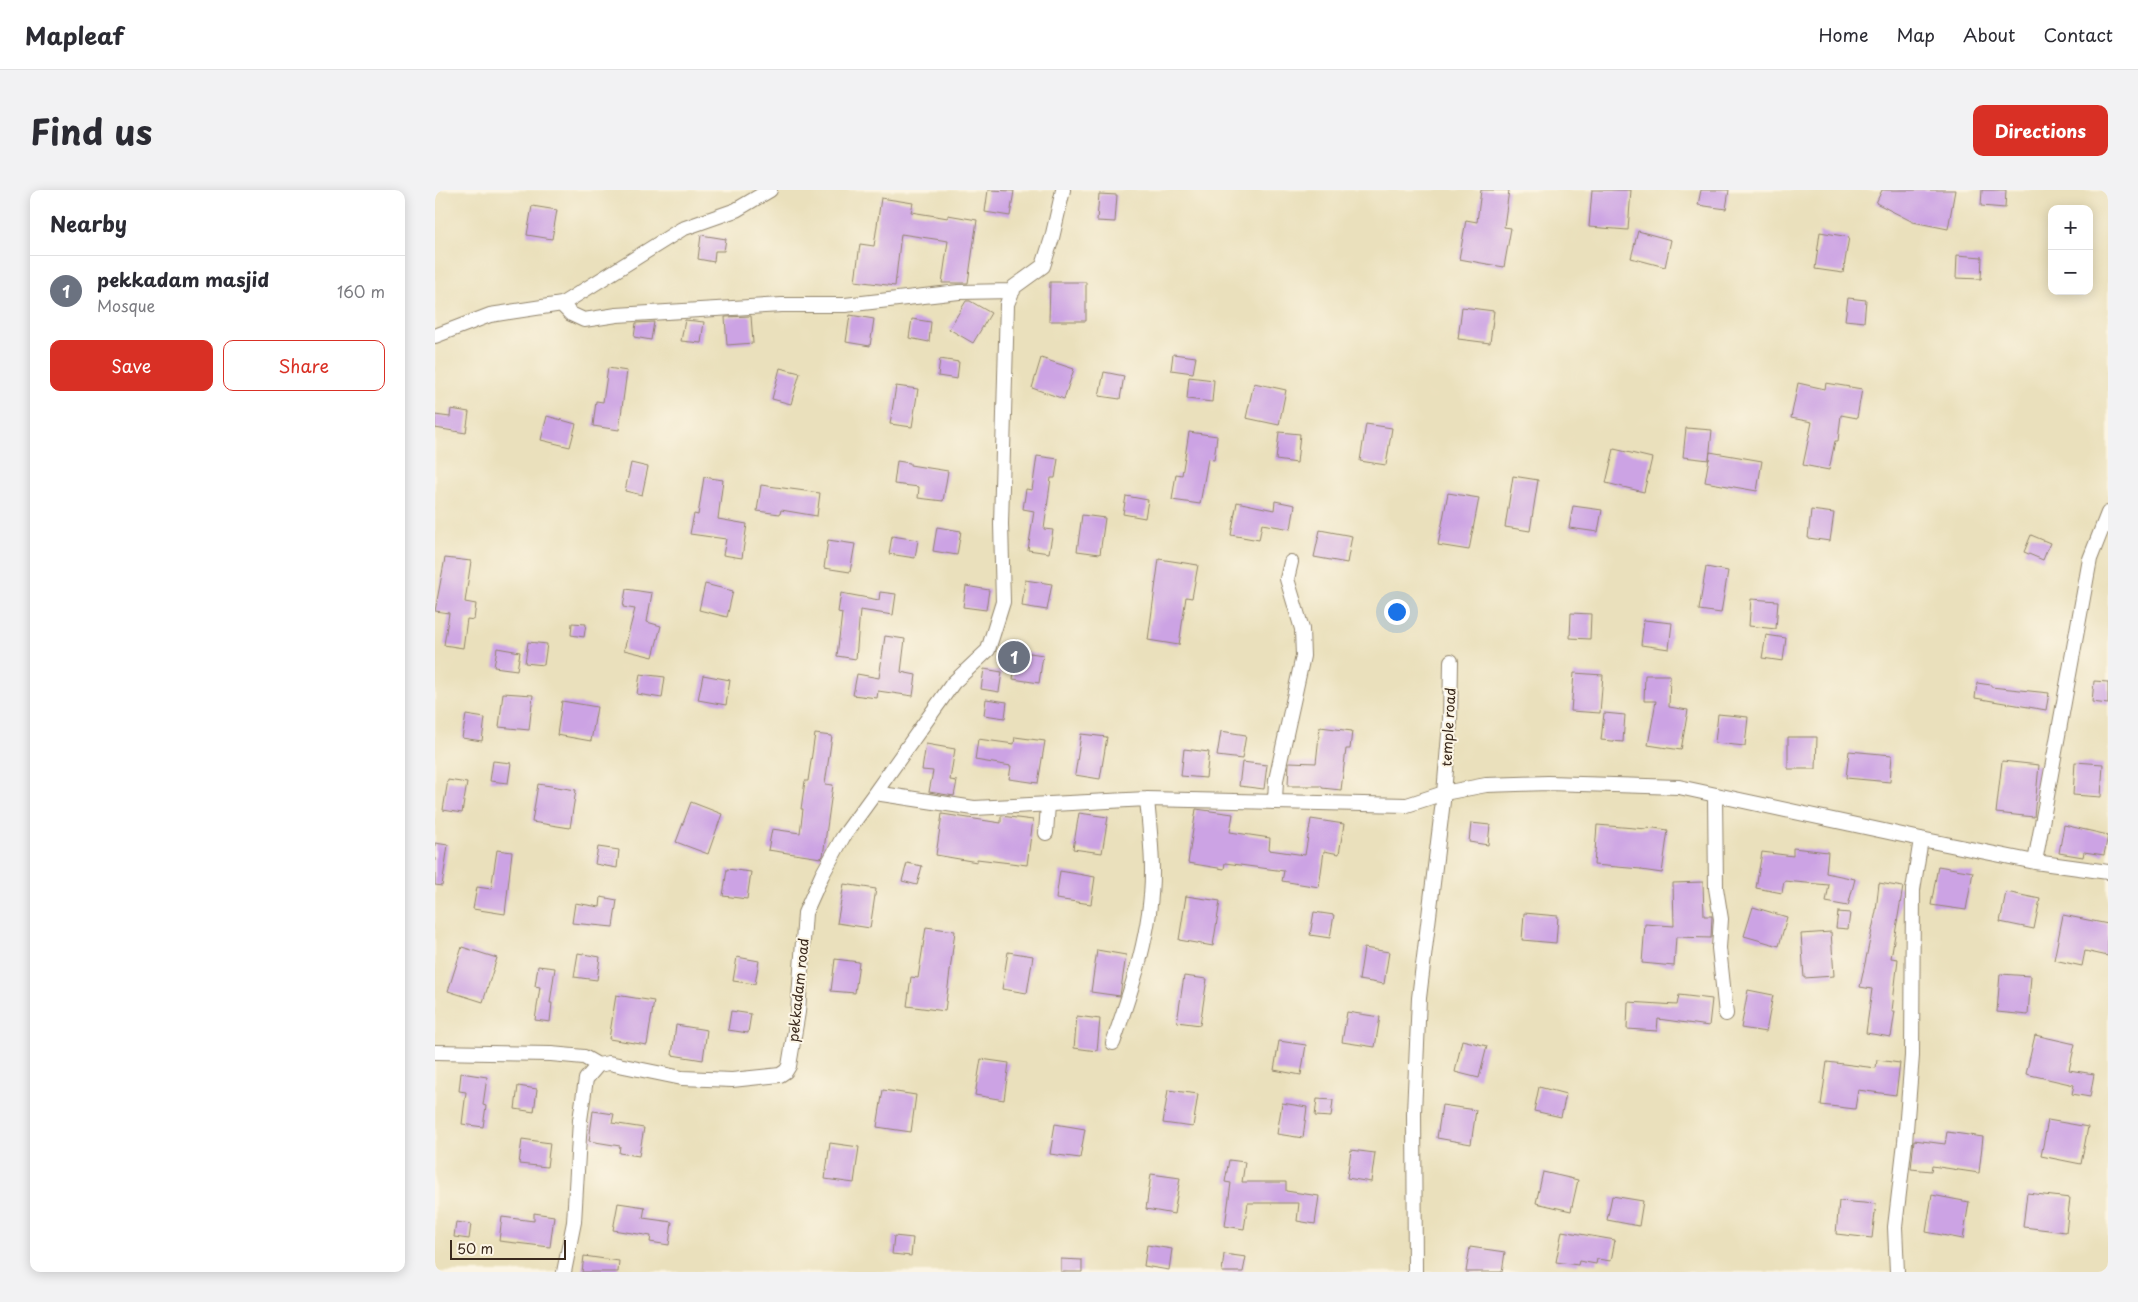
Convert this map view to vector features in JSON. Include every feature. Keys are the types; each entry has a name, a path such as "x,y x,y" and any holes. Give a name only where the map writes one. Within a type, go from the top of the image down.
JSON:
{"street":[{"path":"435,336 489,315 561,304 682,229 736,210 769,190"},
{"path":"1063,190 1053,238 1043,266 1014,288 1007,304 1005,317 1001,524 1003,602 988,650 953,682 875,793 974,808 1147,799 1407,805 1444,793 1486,785 1548,784 1679,787 2035,862 2108,872"},
{"path":"561,304 571,314 585,320 617,315 782,305 845,305 959,292 1013,291"},
{"path":"2035,862 2089,559 2108,513"},
{"path":"1275,801 1276,780 1303,656 1301,629 1287,579 1291,562"},
{"name":"temple road","path":"1415,1272 1414,1113 1419,998 1444,793 1450,723 1451,661"},
{"name":"pekkadam road","path":"598,1065 609,1063 682,1078 732,1080 780,1075 786,1071 789,1066 798,1012 805,913 822,875 843,837 875,793"},
{"path":"1715,795 1716,888 1721,920 1719,948 1726,1014"},
{"path":"1113,1043 1133,984 1145,935 1152,873 1147,799"},
{"path":"1045,833 1048,805"},
{"path":"1897,1272 1895,1227 1905,1142 1912,1056 1913,898 1921,839"},
{"path":"435,1052 559,1055 583,1057 598,1065 586,1079 580,1120 574,1222 564,1272"}],"building":[{"path":"988,190 1014,191 1010,216 985,212"},
{"path":"1481,190 1509,190 1504,227 1511,228 1504,267 1459,259 1466,220 1477,222"},
{"path":"1592,190 1631,190 1628,230 1589,227"},
{"path":"1701,190 1729,190 1726,209 1698,205"},
{"path":"1882,190 1955,190 1948,229 1913,222 1876,203"},
{"path":"1982,190 2006,190 2005,208 1981,206"},
{"path":"1099,194 1117,195 1115,222 1097,221"},
{"path":"881,198 913,203 911,212 948,218 948,215 977,220 968,283 942,283 948,241 901,234 895,286 855,281 860,244 874,246"},
{"path":"532,206 557,210 552,239 527,235"},
{"path":"1638,231 1671,240 1665,267 1631,258"},
{"path":"1820,232 1849,237 1843,273 1815,269"},
{"path":"701,235 726,239 724,251 715,251 714,262 698,259"},
{"path":"1957,255 1982,257 1981,279 1956,278"},
{"path":"1050,282 1086,282 1086,321 1049,321"},
{"path":"1848,298 1866,300 1864,322 1845,320"},
{"path":"966,301 970,301 991,313 973,343 949,329"},
{"path":"1462,307 1494,311 1490,343 1458,339"},
{"path":"850,315 874,319 870,346 846,342"},
{"path":"751,316 753,343 727,345 725,317"},
{"path":"912,319 931,322 929,342 909,338"},
{"path":"685,320 704,322 701,343 681,341"},
{"path":"654,322 651,340 634,337 636,323"},
{"path":"1173,354 1196,357 1193,373 1171,370"},
{"path":"1041,358 1074,369 1064,399 1032,388"},
{"path":"940,359 959,362 957,379 938,376"},
{"path":"608,368 627,371 619,430 593,426 596,401 603,402"},
{"path":"780,368 800,373 791,404 772,399"},
{"path":"1104,372 1124,376 1120,399 1099,396"},
{"path":"1189,377 1214,380 1212,402 1187,399"},
{"path":"1254,383 1286,390 1279,425 1246,418"},
{"path":"1798,383 1825,389 1826,383 1862,389 1857,418 1841,415 1838,441 1835,441 1829,470 1803,465 1812,422 1791,418"},
{"path":"896,386 918,389 912,427 890,424"},
{"path":"451,409 469,412 466,433 435,428 435,415 450,417"},
{"path":"547,416 576,424 570,447 541,440"},
{"path":"1366,424 1392,428 1386,465 1360,461"},
{"path":"1686,428 1712,430 1709,460 1683,457"},
{"path":"1189,432 1217,436 1214,460 1208,459 1200,504 1172,500 1176,474 1182,475"},
{"path":"1279,432 1300,434 1297,463 1276,460"},
{"path":"1614,449 1652,458 1644,492 1606,483"},
{"path":"1710,452 1762,461 1757,491 1705,482"},
{"path":"1037,456 1058,459 1055,478 1051,478 1044,529 1053,530 1049,553 1028,550 1034,511 1023,509 1026,489 1032,490"},
{"path":"897,461 948,471 943,501 918,498 919,487 894,484"},
{"path":"631,463 648,467 642,495 625,491"},
{"path":"1513,476 1538,480 1530,531 1505,527"},
{"path":"704,477 723,480 718,519 747,524 742,558 723,555 726,539 690,534 694,514 698,515"},
{"path":"761,485 820,493 817,516 781,510 780,514 757,511"},
{"path":"1448,493 1479,498 1469,550 1438,545"},
{"path":"1126,496 1148,500 1145,518 1123,514"},
{"path":"1275,501 1295,505 1291,529 1262,524 1259,540 1231,535 1237,502 1274,510"},
{"path":"1573,506 1602,510 1598,532 1569,528"},
{"path":"1811,510 1834,513 1830,541 1808,538"},
{"path":"1082,515 1105,518 1100,554 1077,551"},
{"path":"937,527 961,531 957,555 933,551"},
{"path":"1320,530 1352,536 1347,563 1314,557"},
{"path":"2031,535 2050,543 2043,560 2024,552"},
{"path":"892,536 918,540 915,558 889,554"},
{"path":"828,540 855,544 850,572 824,568"},
{"path":"445,558 471,561 465,602 476,604 474,620 467,619 463,648 444,645 449,613 435,611"},
{"path":"1159,559 1198,565 1192,598 1186,597 1179,645 1148,640"},
{"path":"1706,567 1728,571 1721,613 1699,610"},
{"path":"1025,580 1052,584 1047,610 1022,606"},
{"path":"705,584 733,591 727,617 699,610"},
{"path":"966,586 989,590 986,610 963,607"},
{"path":"626,589 652,593 647,622 661,626 653,657 624,650 635,609 623,607"},
{"path":"880,592 896,594 893,615 860,610 856,659 837,656 842,613 838,612 841,593 879,600"},
{"path":"1751,599 1778,601 1776,629 1749,626"},
{"path":"1571,613 1591,614 1590,639 1570,638"},
{"path":"1644,620 1672,623 1669,649 1641,645"},
{"path":"572,623 586,624 584,637 571,635"},
{"path":"1766,635 1786,638 1783,661 1762,658"},
{"path":"885,636 905,639 901,672 916,675 913,696 878,691 877,698 853,695 857,674 879,678"},
{"path":"528,642 547,644 544,665 525,663"},
{"path":"497,648 520,652 517,670 494,667"},
{"path":"1017,651 1043,655 1039,683 1013,679"},
{"path":"984,669 1002,672 999,692 981,689"},
{"path":"1574,673 1603,675 1600,713 1571,711"},
{"path":"640,674 665,677 662,698 637,694"},
{"path":"703,675 730,680 726,705 698,700"},
{"path":"1645,675 1670,675 1669,707 1688,710 1681,750 1648,745 1656,701 1644,701"},
{"path":"2094,681 2108,682 2108,704 2092,702"},
{"path":"1977,683 1991,685 1991,687 2049,693 2046,710 1975,698"},
{"path":"503,693 533,695 529,730 499,727"},
{"path":"986,699 1007,702 1005,718 984,715"},
{"path":"562,701 597,707 591,741 557,735"},
{"path":"1604,713 1625,715 1623,742 1601,740"},
{"path":"1718,714 1748,717 1745,746 1715,743"},
{"path":"466,715 485,718 482,741 462,738"},
{"path":"1320,727 1352,731 1350,749 1346,749 1341,790 1322,788 1322,786 1288,786 1289,762 1316,763"},
{"path":"1221,731 1246,735 1242,759 1217,756"},
{"path":"815,734 832,736 825,784 833,785 823,856 821,858 768,850 772,829 800,833 805,781 808,781"},
{"path":"1081,734 1107,737 1100,779 1075,775"},
{"path":"1015,737 1045,741 1038,783 1009,779 1011,766 975,760 978,739 1014,744"},
{"path":"1788,737 1817,737 1816,769 1788,769"},
{"path":"926,744 955,749 950,780 957,781 954,796 929,792 933,771 922,770"},
{"path":"1184,749 1209,752 1206,778 1181,776"},
{"path":"1849,751 1892,755 1890,782 1846,778"},
{"path":"493,761 511,763 508,783 490,781"},
{"path":"2002,761 2039,765 2034,817 1996,813"},
{"path":"1242,762 1267,765 1264,789 1239,786"},
{"path":"2075,762 2103,764 2101,797 2073,795"},
{"path":"448,780 467,783 462,813 443,810"},
{"path":"538,784 576,790 570,828 532,822"},
{"path":"691,802 722,814 708,854 676,842"},
{"path":"1196,809 1233,814 1230,832 1270,838 1269,850 1305,855 1311,819 1344,824 1339,854 1324,851 1319,887 1282,881 1284,871 1225,863 1224,869 1188,863"},
{"path":"1079,813 1108,817 1102,853 1073,849"},
{"path":"942,814 1001,823 1001,816 1033,820 1027,865 977,859 977,862 936,855"},
{"path":"1471,823 1490,825 1488,845 1469,842"},
{"path":"1597,825 1647,829 1647,827 1668,830 1662,873 1641,869 1594,865"},
{"path":"2064,825 2108,835 2104,855 2084,852 2083,857 2059,853"},
{"path":"435,843 448,845 442,886 435,885"},
{"path":"598,847 619,850 617,868 595,864"},
{"path":"1793,848 1828,852 1826,873 1855,879 1848,906 1826,902 1829,885 1784,881 1782,893 1756,888 1762,852 1793,856"},
{"path":"497,850 512,852 505,914 473,909 477,887 491,889"},
{"path":"907,863 922,866 917,885 902,881"},
{"path":"1938,866 1973,872 1966,910 1931,905"},
{"path":"727,869 751,872 747,899 723,896"},
{"path":"1060,871 1095,877 1091,904 1056,899"},
{"path":"1703,882 1704,916 1712,916 1711,938 1676,937 1674,966 1642,963 1645,924 1674,926 1673,883"},
{"path":"1879,883 1903,887 1891,958 1898,959 1892,1011 1895,1011 1891,1037 1866,1033 1872,989 1860,987 1876,911"},
{"path":"844,884 876,889 870,928 837,923"},
{"path":"2006,892 2040,899 2034,929 2000,922"},
{"path":"1186,896 1220,901 1213,946 1179,940"},
{"path":"601,897 617,900 613,927 572,923 575,903 600,907"},
{"path":"1753,907 1787,917 1779,946 1744,936"},
{"path":"1314,912 1334,915 1330,938 1310,935"},
{"path":"1838,912 1850,913 1848,929 1836,928"},
{"path":"1524,913 1558,916 1556,943 1522,940"},
{"path":"2063,915 2108,924 2108,956 2085,951 2082,966 2054,960"},
{"path":"926,927 955,931 945,1011 907,1006 911,977 918,978"},
{"path":"1831,932 1834,976 1804,978 1801,934"},
{"path":"462,947 497,958 483,1002 448,991"},
{"path":"1364,948 1389,952 1384,984 1359,980"},
{"path":"1097,950 1126,955 1120,996 1091,992"},
{"path":"1008,952 1033,956 1027,993 1002,989"},
{"path":"578,953 600,957 597,980 574,977"},
{"path":"737,957 759,961 755,984 733,981"},
{"path":"835,959 859,962 855,993 831,991"},
{"path":"538,966 555,968 550,1003 552,1003 550,1022 535,1020 540,987 535,986"},
{"path":"2000,974 2031,976 2028,1015 1997,1012"},
{"path":"1184,976 1207,979 1200,1025 1177,1022"},
{"path":"1748,990 1773,995 1766,1032 1741,1028"},
{"path":"616,995 654,1001 647,1045 609,1039"},
{"path":"1679,995 1712,999 1709,1026 1658,1019 1657,1031 1627,1029 1628,1002 1677,1005"},
{"path":"731,1011 751,1014 748,1033 728,1030"},
{"path":"1347,1012 1380,1017 1375,1047 1342,1042"},
{"path":"1077,1016 1100,1019 1097,1051 1074,1048"},
{"path":"676,1025 707,1030 703,1060 672,1055"},
{"path":"2035,1035 2075,1044 2069,1070 2094,1074 2090,1097 2072,1094 2074,1085 2026,1074"},
{"path":"1462,1040 1487,1046 1479,1078 1455,1072"},
{"path":"1279,1041 1306,1045 1301,1075 1274,1070"},
{"path":"981,1059 1009,1063 1004,1100 975,1095"},
{"path":"1877,1060 1900,1063 1896,1095 1858,1090 1855,1109 1821,1105 1827,1062 1876,1068"},
{"path":"461,1073 487,1077 483,1105 486,1106 483,1127 462,1124 466,1092 459,1091"},
{"path":"518,1086 537,1089 534,1112 515,1109"},
{"path":"1539,1087 1566,1094 1561,1117 1534,1111"},
{"path":"883,1090 916,1095 911,1132 877,1127"},
{"path":"1168,1090 1198,1094 1193,1127 1163,1123"},
{"path":"1317,1099 1333,1100 1331,1117 1315,1116"},
{"path":"1282,1103 1307,1107 1303,1138 1277,1134"},
{"path":"1442,1105 1476,1110 1471,1144 1437,1138"},
{"path":"593,1111 614,1114 612,1123 644,1128 639,1156 619,1153 620,1146 589,1141"},
{"path":"2048,1120 2088,1127 2081,1164 2041,1156"},
{"path":"1055,1124 1085,1129 1080,1158 1050,1154"},
{"path":"1947,1132 1983,1137 1979,1173 1932,1166 1931,1171 1911,1169 1914,1140 1945,1144"},
{"path":"522,1139 550,1143 547,1167 519,1164"},
{"path":"830,1143 859,1147 854,1183 825,1179"},
{"path":"1351,1150 1375,1153 1371,1182 1347,1178"},
{"path":"1229,1160 1245,1162 1242,1182 1286,1182 1286,1191 1319,1196 1315,1224 1297,1221 1299,1203 1248,1203 1244,1229 1225,1226 1231,1183 1225,1182"},
{"path":"1543,1172 1578,1180 1571,1211 1536,1203"},
{"path":"1151,1174 1180,1178 1174,1214 1146,1209"},
{"path":"2027,1193 2070,1198 2066,1232 2023,1227"},
{"path":"1932,1195 1969,1202 1963,1239 1926,1232"},
{"path":"1612,1196 1643,1201 1639,1226 1607,1220"},
{"path":"1839,1201 1876,1204 1872,1238 1836,1234"},
{"path":"618,1203 645,1207 643,1218 672,1222 669,1245 650,1242 651,1236 613,1230"},
{"path":"534,1213 554,1216 550,1247 499,1241 502,1217 534,1221"},
{"path":"456,1222 471,1224 469,1239 454,1237"},
{"path":"1562,1231 1615,1240 1611,1261 1597,1259 1596,1264 1579,1261 1578,1265 1556,1262"},
{"path":"894,1236 913,1238 911,1256 892,1254"},
{"path":"1147,1245 1172,1249 1169,1270 1144,1266"},
{"path":"1470,1247 1505,1252 1502,1272 1466,1272"},
{"path":"1224,1254 1246,1257 1243,1272 1222,1272"},
{"path":"584,1256 619,1261 618,1272 582,1272"},
{"path":"1061,1259 1082,1260 1082,1272 1061,1272"}],"place":[{"name":"pekkadam masjid","path":"1014,657"}]}
